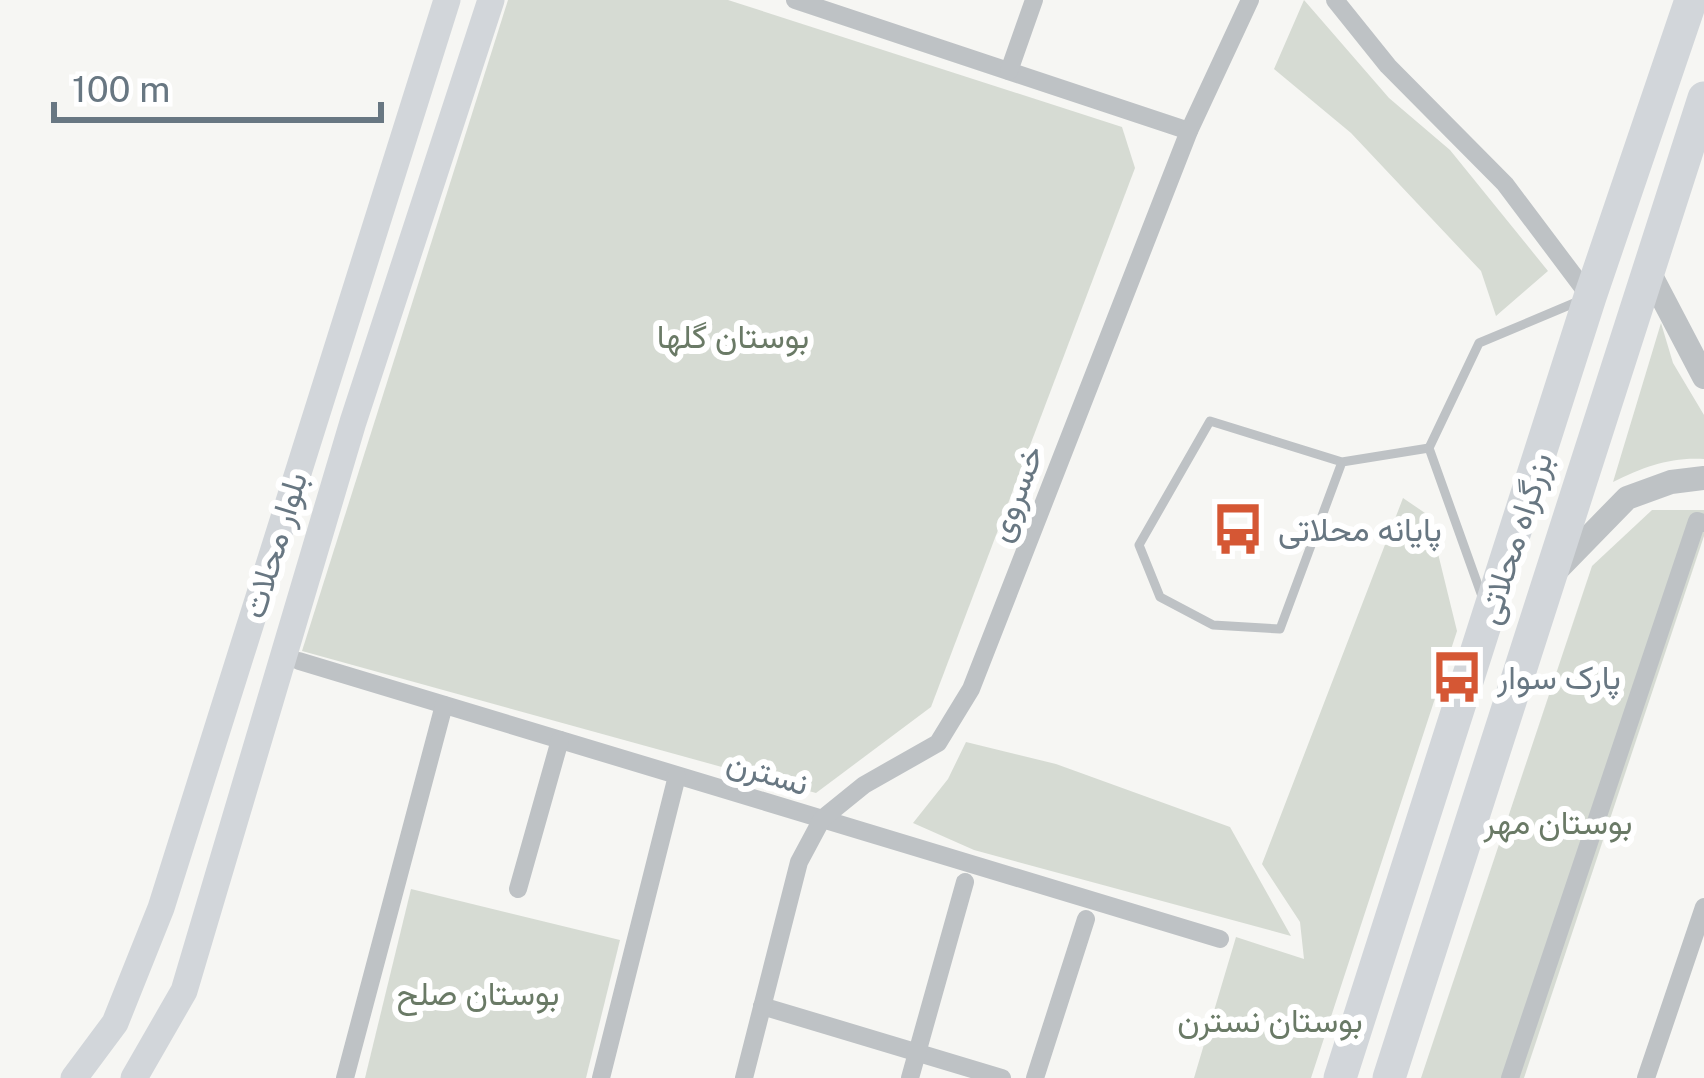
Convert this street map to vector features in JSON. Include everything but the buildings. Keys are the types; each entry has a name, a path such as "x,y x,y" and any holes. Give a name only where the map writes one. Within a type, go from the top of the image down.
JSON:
{"highway":[{"name":"بزرگراه محلاتی","path":"1340,1078 1590,297 1691,0"},
{"name":"بزرگراه محلاتی","path":"1389,1078 1704,98"},
{"path":"1367,996 1371,1024 1383,1031 1410,1015"}],"main road":[{"name":"بلوار محلات","path":"74,1078 116,1023 160,908 447,0"},
{"name":"بلوار محلات","path":"134,1078 184,991 353,422 491,0"}],"street":[{"path":"795,0 856,10 1009,71 1190,131"},
{"path":"1009,71 1034,0"},
{"name":"خسروی","path":"822,819 864,785 938,743 971,689 1190,131 1250,0"},
{"path":"1335,0 1388,66 1505,184 1590,297"},
{"path":"1648,272 1704,377"},
{"path":"1551,577 1627,498 1671,482 1704,478"},
{"path":"1510,1078 1697,520 1704,523"},
{"name":"نسترن","path":"299,662 1220,939"},
{"path":"345,1078 443,705"},
{"path":"518,889 560,740"},
{"path":"601,1078 677,776"},
{"path":"744,1078 799,862 822,819"},
{"path":"910,1078 965,882"},
{"path":"1646,1078 1704,907"},
{"path":"1035,1078 1086,919"},
{"path":"762,1006 1002,1078"}],"lane":[{"path":"1490,615 1429,448 1479,343 1590,297"},
{"path":"1342,462 1280,629 1213,625 1160,597 1139,545 1210,422 1342,462 1429,448"}],"green space":[{"name":"بوستان گلها","path":"508,0 728,0 1122,127 1135,168 931,707 816,793 302,651"},
{"path":"1304,0 1389,98 1450,150 1548,271 1496,316 1481,271 1351,133 1274,69"},
{"path":"1661,323 1673,363 1704,415 1704,459 1657,464 1613,482"},
{"name":"بوستان نسترن","path":"1403,498 1425,513 1432,529 1457,631 1311,1078 1194,1078 1236,937 1304,959 1300,922 1262,864"},
{"name":"بوستان مهر","path":"1652,510 1704,510 1704,536 1524,1078 1421,1078 1592,566"},
{"path":"966,742 1056,764 1230,827 1291,936 974,850 913,823 948,779"},
{"name":"بوستان صلح","path":"411,889 620,940 586,1078 365,1078"}],"place":[{"name":"پایانه محلاتی","path":"1238,529"},
{"name":"پارک سوار","path":"1457,677"}]}
